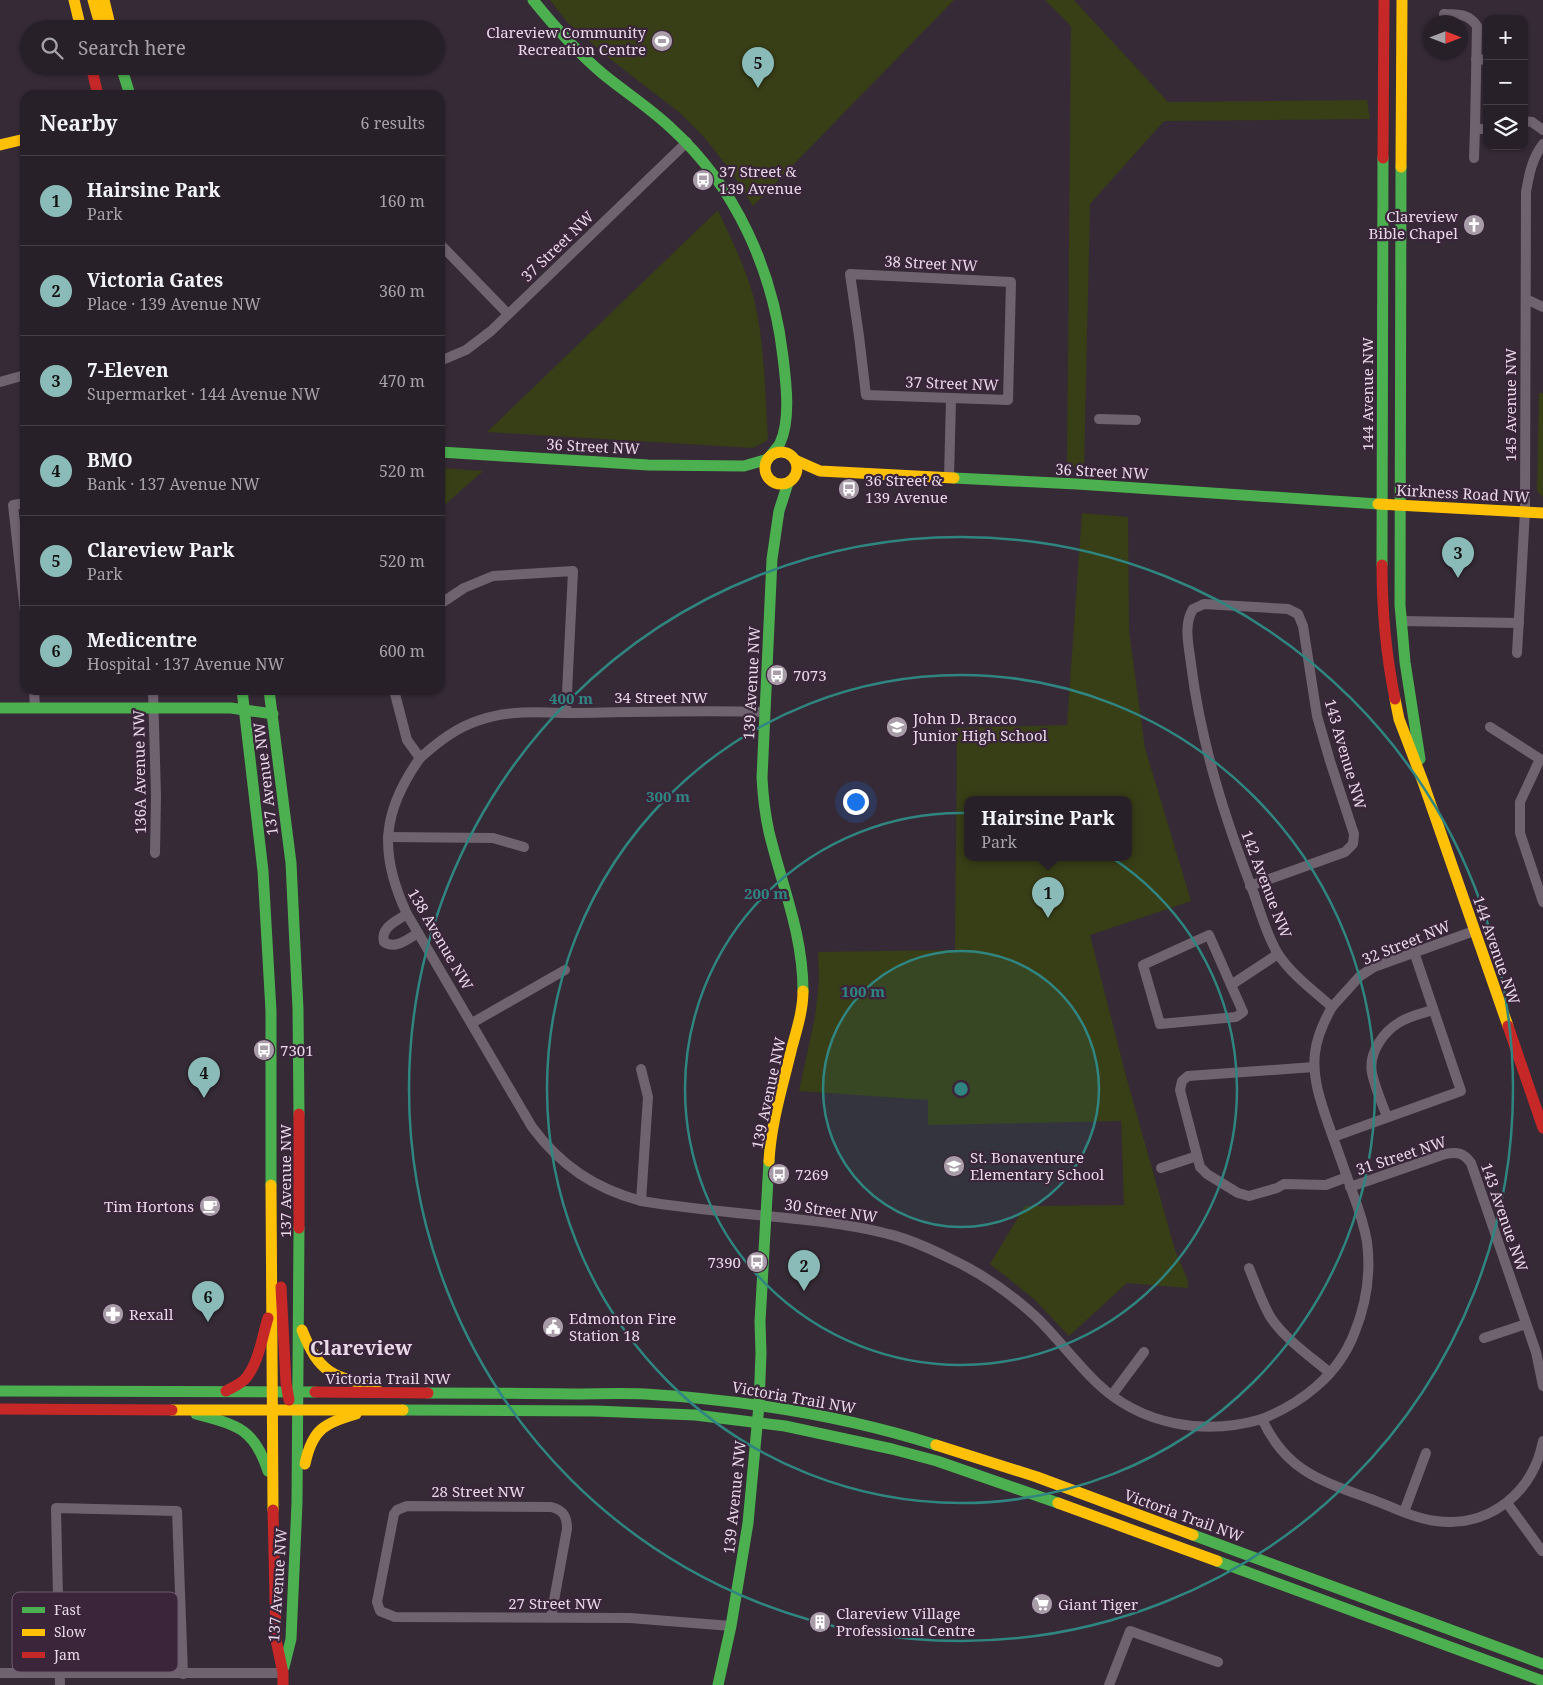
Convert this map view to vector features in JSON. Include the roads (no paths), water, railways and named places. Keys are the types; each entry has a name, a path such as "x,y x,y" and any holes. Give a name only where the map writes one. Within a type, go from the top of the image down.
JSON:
{"main road":[{"path":"74,0 79,20"},
{"path":"93,0 99,20"},
{"path":"104,0 109,20"},
{"path":"533,0 552,23 594,66 662,119 687,142 711,170 731,199 762,263 775,307 784,362 785,415 783,428 779,444 770,457 765,469 767,476 777,484 790,482 796,471 783,428"},
{"name":"144 Avenue NW","path":"1384,0 1382,597 1389,668 1399,719 1423,782 1543,1128"},
{"name":"144 Avenue NW","path":"1402,0 1400,605 1405,662 1423,782"},
{"path":"93,75 97,90"},
{"path":"124,75 128,90"},
{"path":"0,145 20,140"},
{"name":"36 Street NW","path":"445,452 648,464 744,466 770,457"},
{"path":"770,457 782,452 793,458"},
{"name":"36 Street NW","path":"793,458 820,471 1125,487 1382,505"},
{"name":"36 Street NW","path":"744,466 767,476"},
{"name":"36 Street NW","path":"790,482 820,471"},
{"name":"139 Avenue NW","path":"767,476 779,511"},
{"name":"139 Avenue NW","path":"718,1685 731,1626 748,1523 759,1405 760,1322 768,1161 771,1136 799,1021 804,983 799,939 766,818 762,778 772,559 779,511 790,482"},
{"name":"Kirkness Road NW","path":"1382,505 1543,512"},
{"name":"137 Avenue NW","path":"243,695 263,871 271,1011 273,1194 272,1486 276,1640 283,1673 283,1685"},
{"name":"137 Avenue NW","path":"270,695 290,863 298,1009 300,1155 297,1503 291,1639 283,1673"},
{"path":"0,708 244,708 273,714"},
{"path":"273,1194 280,1272 287,1393 288,1399 299,1409"},
{"path":"224,1392 240,1384 248,1377 272,1303"},
{"path":"299,1321 318,1364 327,1372 345,1380 406,1392"},
{"name":"Victoria Trail NW","path":"0,1391 642,1394 687,1396 759,1405 864,1424 1037,1477 1543,1664"},
{"name":"Victoria Trail NW","path":"0,1409 371,1409 649,1412 757,1422 851,1440 937,1461 1031,1492 1543,1681"},
{"path":"297,1503 308,1448 314,1436 325,1424 371,1409"},
{"path":"181,1410 226,1422 246,1432 262,1454 272,1486"},
{"path":"1521,1656 1543,1658"},
{"path":"1516,1671 1538,1685"}],"street":[{"path":"1444,14 1466,16 1472,19 1483,32"},
{"path":"1474,158 1476,96 1482,60 1477,26"},
{"path":"1476,96 1483,98"},
{"path":"1528,121 1543,130"},
{"path":"1475,130 1483,129"},
{"name":"37 Street NW","path":"445,359 471,347 508,314 687,142"},
{"name":"145 Avenue NW","path":"1517,653 1525,511 1526,192 1531,166 1536,153 1543,144"},
{"path":"445,249 508,314"},
{"name":"38 Street NW","path":"866,395 850,274 1011,282 1008,400"},
{"path":"1526,299 1543,307"},
{"path":"0,382 20,376"},
{"name":"37 Street NW","path":"866,395 1008,400"},
{"path":"949,478 951,399"},
{"path":"1099,418 1136,420"},
{"path":"20,504 14,505 20,563"},
{"path":"445,601 464,588 493,576 572,571 566,713"},
{"name":"143 Avenue NW","path":"1193,609 1198,606 1211,604 1288,609 1298,614 1303,626 1317,716 1353,829 1353,844 1345,852 1250,886"},
{"name":"142 Avenue NW","path":"1193,609 1189,618 1188,628 1192,675 1200,723 1221,805 1250,886 1278,954 1294,973 1332,1007"},
{"path":"1401,621 1519,623"},
{"path":"35,695 36,708"},
{"name":"136A Avenue NW","path":"153,695 156,796 155,853"},
{"path":"395,695 407,740 420,758"},
{"name":"34 Street NW","path":"420,758 435,745 465,726 481,719 507,714 764,712"},
{"path":"1490,727 1541,758 1520,802 1520,833 1540,885 1543,902"},
{"name":"138 Avenue NW","path":"420,758 397,797 392,812 388,837 394,885 407,914 532,1127 554,1153"},
{"path":"388,837 493,838 524,847"},
{"path":"407,914 386,928 383,933 384,942 394,945 418,933"},
{"name":"32 Street NW","path":"1332,1007 1351,985 1381,964 1474,931"},
{"path":"1209,935 1231,985 1243,1012 1236,1017 1160,1024 1143,965 1209,935"},
{"path":"1333,1137 1461,1090 1414,952"},
{"path":"1231,985 1278,954"},
{"path":"472,1023 565,970"},
{"path":"1332,1007 1325,1018 1317,1040 1314,1067 1318,1093 1360,1214 1367,1241 1368,1281 1363,1308 1347,1350 1330,1373 1300,1401 1262,1419 1271,1438 1299,1468 1308,1474 1404,1512 1427,1519 1449,1522 1481,1516 1507,1503 1528,1478 1536,1463 1543,1441"},
{"path":"1387,1117 1372,1072 1374,1051 1391,1028 1401,1021 1433,1010"},
{"name":"31 Street NW","path":"1314,1067 1188,1076 1182,1081 1180,1090 1200,1167 1207,1174 1238,1192 1249,1196 1277,1188 1284,1184 1326,1185 1349,1182 1445,1154 1460,1153"},
{"path":"641,1070 648,1097 641,1201"},
{"name":"30 Street NW","path":"554,1153 570,1168 592,1182 613,1192 641,1201 830,1222 868,1229 905,1239 954,1260 994,1284 1035,1316 1096,1381 1112,1395 1137,1411 1151,1417 1195,1427 1222,1427 1262,1419"},
{"name":"143 Avenue NW","path":"1460,1153 1470,1163 1536,1352 1543,1386"},
{"path":"1161,1168 1198,1156"},
{"path":"1249,1268 1266,1307 1277,1326 1330,1373"},
{"path":"1484,1338 1526,1324"},
{"path":"1112,1395 1144,1352"},
{"path":"1404,1512 1426,1453"},
{"path":"1507,1503 1542,1551"},
{"name":"28 Street NW","path":"380,1611 377,1602 378,1595 394,1514 398,1510 407,1506 551,1507 564,1512 567,1523 552,1617"},
{"path":"58,1592 56,1508 177,1511 183,1674"},
{"name":"27 Street NW","path":"380,1611 395,1617 657,1619 731,1626"},
{"path":"1109,1685 1130,1631 1218,1662"},
{"path":"0,1673 283,1673"},
{"path":"60,1673 60,1685"}],"place":[{"name":"Clareview Community Recreation Centre","path":"662,41"},
{"name":"Clareview Park","path":"758,88"},
{"name":"37 Street & 139 Avenue","path":"703,180"},
{"name":"Clareview Bible Chapel","path":"1474,225"},
{"name":"36 Street & 139 Avenue","path":"849,489"},
{"name":"7-Eleven","path":"1458,578"},
{"name":"7073","path":"777,675"},
{"name":"John D. Bracco Junior High School","path":"897,727"},
{"name":"Hairsine Park","path":"1048,918"},
{"name":"7301","path":"264,1050"},
{"name":"BMO","path":"204,1098"},
{"name":"St. Bonaventure Elementary School","path":"954,1166"},
{"name":"7269","path":"779,1174"},
{"name":"Tim Hortons","path":"210,1206"},
{"name":"7390","path":"757,1262"},
{"name":"Victoria Gates","path":"804,1291"},
{"name":"Rexall","path":"113,1314"},
{"name":"Medicentre","path":"208,1322"},
{"name":"Edmonton Fire Station 18","path":"553,1327"},
{"name":"Giant Tiger","path":"1042,1604"},
{"name":"Clareview Village Professional Centre","path":"820,1622"}],"district":[{"name":"Clareview","path":"361,1347"}]}
